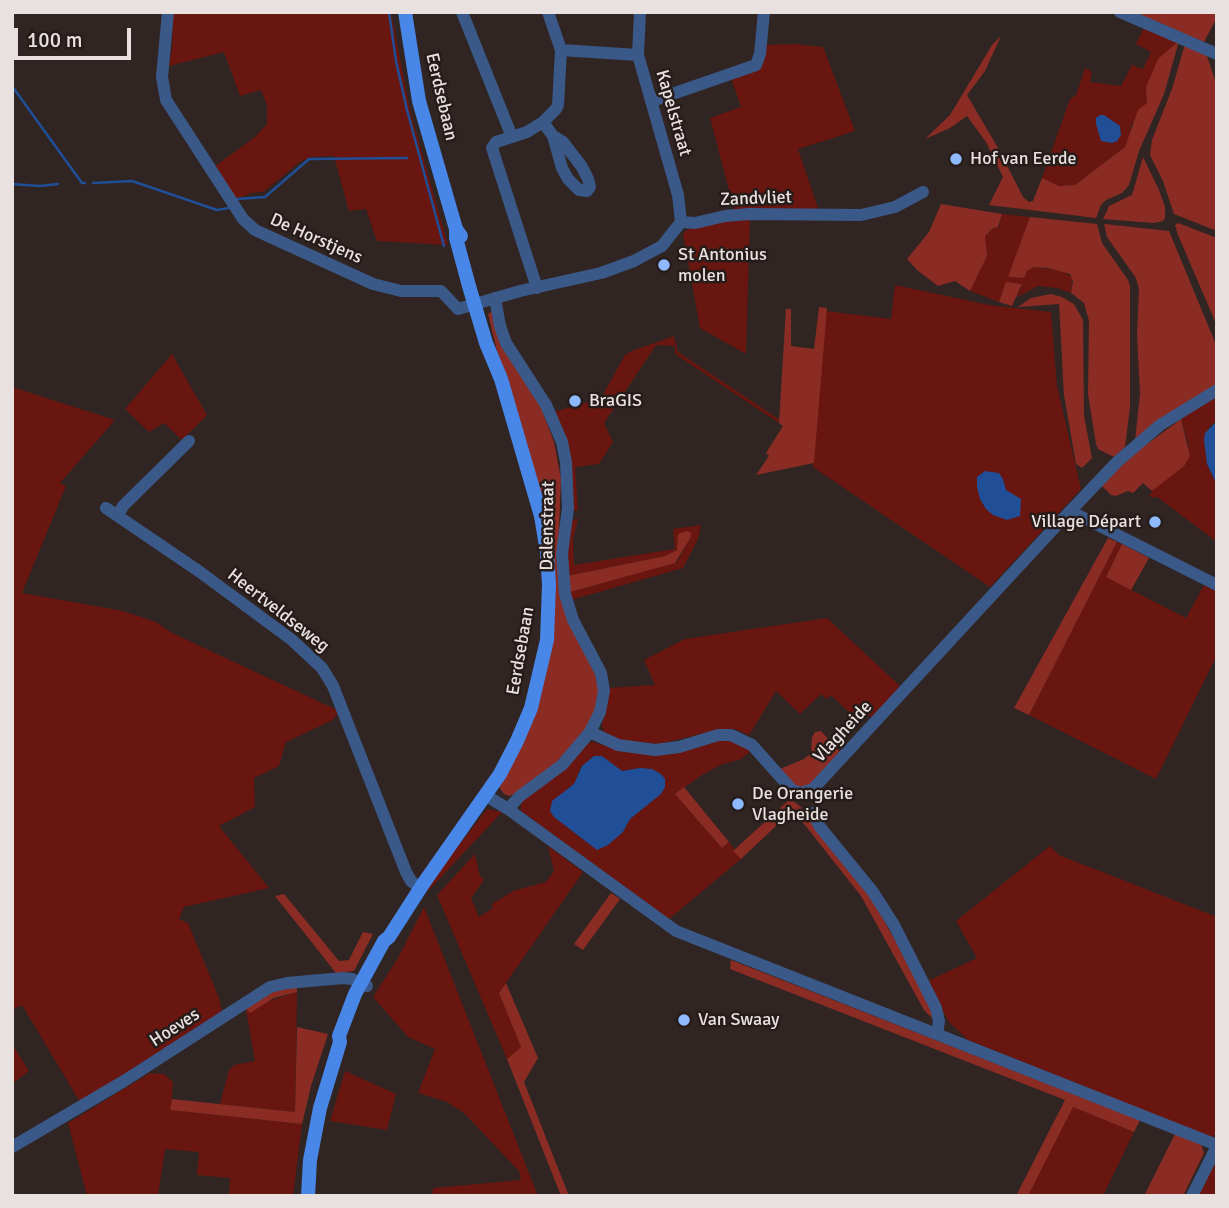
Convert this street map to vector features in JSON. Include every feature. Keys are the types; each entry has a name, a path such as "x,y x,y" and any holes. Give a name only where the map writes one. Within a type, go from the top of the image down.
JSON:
{"main road":[{"name":"Eerdsebaan","path":"308,1196 310,1160 320,1108 340,1042 344,1039 364,984 388,944 389,937 485,795 517,741 531,708 541,670 549,607 547,552 541,516 501,379 486,343 484,301 456,238 456,229 419,101 405,12"}],"street":[{"name":"De Horstjens","path":"168,12 162,77 166,100 248,226 313,258 378,285 401,290 440,291 458,309 484,301"},
{"path":"462,12 512,137"},
{"path":"537,288 492,152 496,142 543,122 558,105 561,50 548,12"},
{"name":"Kapelstraat","path":"640,12 638,55 679,200 681,222"},
{"path":"652,101 756,65 760,54 764,12"},
{"path":"1120,12 1217,54"},
{"path":"561,50 638,55"},
{"path":"543,122 553,136"},
{"name":"Zandvliet","path":"681,222 695,223 749,214 861,215 895,207 923,192"},
{"path":"484,301 601,273 642,257 662,246 681,222"},
{"name":"Dalenstraat","path":"484,301 500,326 506,343 550,413 562,442 566,462 568,508 562,554 565,594 573,620 603,682 603,703 590,732 562,765 520,796 508,809"},
{"name":"Vlagheide","path":"590,732 618,745 655,750 679,747 718,735 731,735 752,745 792,790 801,793 813,789 1070,511 1146,436 1217,390"},
{"name":"Heertveldseweg","path":"189,440 123,506 112,511 292,640 322,668 333,686 406,872 411,881 420,888"},
{"path":"1070,511 1217,585"},
{"path":"485,795 676,931 1217,1146 1192,1196"},
{"path":"813,813 820,827 873,892 894,925 936,1008 939,1021 937,1034"},
{"name":"Hoeves","path":"12,1147 124,1081 270,987 343,978 364,984"}],"shaded area":[{"path":"173,12 391,12 410,110 448,245 377,241 366,209 349,211 334,156 311,157 300,162 263,192 251,193 236,200 214,167 255,137 267,124 267,105 261,90 240,96 224,52 169,66"},
{"path":"1134,12 1217,12 1217,17 1204,42"},
{"path":"1144,27 1179,41 1146,87 1147,103 1131,125 1130,137 1125,147 1075,185 1059,186 1042,178 1070,99 1076,95 1085,68 1092,72 1090,82 1121,86 1132,65 1143,69 1151,52 1136,44"},
{"path":"1001,36 985,71 967,95 1023,197 1029,202 1033,201 1042,178 1059,186 1075,185 1125,147 1138,110 1147,103 1146,87 1158,59 1179,41 1164,94 1139,151 1129,185 1122,193 1101,205 1096,218 989,205 1003,177 986,142 967,116 950,128 925,139 950,115 992,45"},
{"path":"1185,44 1206,53 1217,86 1217,231 1174,214 1163,181 1150,155 1152,140 1172,89"},
{"path":"764,45 823,47 855,131 798,149 819,211 735,212 710,118 741,107 731,78 762,68"},
{"path":"1143,157 1159,190 1165,207 1165,218 1154,223 1103,219 1109,206 1132,195"},
{"path":"941,204 1002,214 998,227 985,236 987,256 970,291 955,281 938,286 907,259 929,232"},
{"path":"1002,214 1030,217 1009,277 1023,278 1027,271 1034,267 1063,271 1072,278 1071,293 1038,286 1017,297 1022,285 1006,283 999,302 970,291 987,256 985,236 999,227"},
{"path":"1030,217 1097,224 1102,243 1128,280 1130,407 1125,447 1114,457 1098,449 1096,444 1088,394 1089,321 1084,303 1071,293 1073,282 1070,274 1034,267 1027,271 1024,278 1008,277"},
{"path":"750,218 746,354 700,328 683,234 689,228 708,222"},
{"path":"1178,223 1217,238 1217,326 1178,235 1175,225"},
{"path":"1104,224 1169,231 1217,347 1217,384 1135,441 1140,394 1137,335 1139,289 1136,278 1107,237"},
{"path":"1006,282 1022,284 1012,306 999,302"},
{"path":"895,285 989,305 1051,312 1057,386 1081,489 990,587 813,467 826,311 891,319"},
{"path":"1051,294 1074,304 1083,320 1084,416 1092,458 1082,468 1076,464 1064,395 1059,304 1018,307 1031,298"},
{"path":"819,307 827,308 814,463 756,475 769,456 766,453 783,426 779,423 786,309 791,309 791,346 814,349"},
{"path":"492,311 540,405 554,442 561,479 558,554 599,688 598,704 587,727 554,765 509,796 499,787 546,673 540,491 497,351 488,314"},
{"path":"674,336 678,352 780,420 779,423 675,354 675,346 656,345 604,423 613,442 599,464 575,467 578,510 575,511 571,508 554,412 601,398 625,355"},
{"path":"172,354 207,415 182,440 164,423 149,432 125,409"},
{"path":"12,387 115,420 60,483 66,486 22,593 123,611 156,622 172,633 339,711 333,720 286,742 279,766 254,778 255,807 219,826 269,888 184,907 179,919 188,923 219,998 222,1012 80,1102 22,1005 12,1010"},
{"path":"1217,394 1217,421 1209,427 1207,464 1217,485 1217,542 1157,497 1149,495 1189,446 1181,419"},
{"path":"1181,419 1190,456 1184,466 1152,491 1143,483 1133,493 1128,491 1116,496 1111,495 1101,485 1139,450"},
{"path":"578,519 573,539 574,565 675,549 673,529 701,525 698,539 683,568 571,600 570,592 677,562 691,537 677,550 665,556 567,576 571,520"},
{"path":"687,531 691,533 691,537 675,563 570,592 567,576 665,556 677,550 678,534"},
{"path":"1108,538 1117,542 1029,715 1014,708"},
{"path":"1117,542 1122,544 1106,577 1186,618 1204,585 1217,592 1217,655 1156,779 1029,715"},
{"path":"1122,544 1149,558 1131,590 1106,577"},
{"path":"827,618 900,686 872,717 859,710 854,717 831,695 827,699 821,694 800,714 776,691 749,735 735,729 721,729 659,744 620,741 604,732 602,725 608,688 655,685 644,660 685,639"},
{"path":"821,731 840,752 809,785 798,789 780,769 804,759 811,753 812,737 815,732"},
{"path":"728,738 751,751 741,759 720,765 702,775 675,794 722,848 729,842 741,859 669,919 521,811 521,801 585,744 593,742 612,748","holes":["606,760 622,771 640,768 660,794 630,819 623,832 597,850 554,817 582,765"]},
{"path":"684,787 729,842 722,848 675,794"},
{"path":"790,799 801,807 871,897 933,1009 933,1019 924,1010 861,896 793,810 741,859 733,851"},
{"path":"487,809 502,812 428,891 426,887"},
{"path":"548,846 583,872 499,993 521,1047 507,1059 437,895 475,854 480,876 484,880 471,898 479,917 493,908 492,904 513,891 546,882 554,871"},
{"path":"1050,846 1059,855 1217,917 1217,1130 1213,1138 968,1040 949,1022 926,982 977,958 956,921"},
{"path":"611,893 620,899 583,950 574,944"},
{"path":"284,894 339,961 349,960 363,932 373,934 354,971 336,973 275,896"},
{"path":"424,907 538,1196 432,1196 433,1188 521,1180 519,1171 464,1113 447,1102 418,1093 435,1049 408,1037 373,997 398,958"},
{"path":"731,960 1140,1120 1134,1132 1073,1107 1028,1196 1016,1196 1065,1100 730,969"},
{"path":"506,983 538,1058 524,1082 569,1196 561,1196 507,1059 521,1047 499,993"},
{"path":"297,986 297,992 274,998 250,1013 246,1009 270,993"},
{"path":"297,992 295,1112 220,1104 229,1070 234,1065 255,1061 246,1009"},
{"path":"297,1027 328,1034 302,1124 170,1110 172,1099 295,1112"},
{"path":"12,1044 29,1071 12,1084"},
{"path":"345,1071 396,1094 387,1130 330,1121"},
{"path":"150,1073 164,1074 173,1082 171,1110 302,1124 293,1196 229,1196 230,1178 197,1175 199,1152 165,1149 158,1196 87,1196 68,1123"},
{"path":"1073,1107 1134,1132 1103,1196 1028,1196"},
{"path":"1175,1134 1201,1144 1204,1153 1183,1196 1144,1196"},
{"path":"1217,1157 1217,1196 1196,1196"}],"water":[{"path":"1100,115 1120,126 1121,135 1117,141 1101,141 1096,124 1096,118"},
{"path":"1217,421 1217,485 1207,464 1204,440 1205,433"},
{"path":"985,471 999,473 1006,490 1021,499 1020,516 1007,520 986,509 977,487 977,477"},
{"path":"594,756 602,756 622,771 652,769 665,779 661,794 630,819 623,832 608,845 597,850 550,811 552,801 574,784 582,766"}],"waterway":[{"path":"389,12 407,110 444,246"},
{"path":"12,86 82,183 85,183"},
{"path":"237,199 265,197 309,159 407,158"},
{"path":"93,183 132,181 217,210 229,208"},
{"path":"12,184 58,184"}],"place":[{"name":"Hof van Eerde","path":"956,159"},
{"name":"St Antonius molen","path":"664,265"},
{"name":"BraGIS","path":"575,401"},
{"name":"Village Départ","path":"1155,522"},
{"name":"De Orangerie Vlagheide","path":"738,804"},
{"name":"Van Swaay","path":"684,1020"}]}
